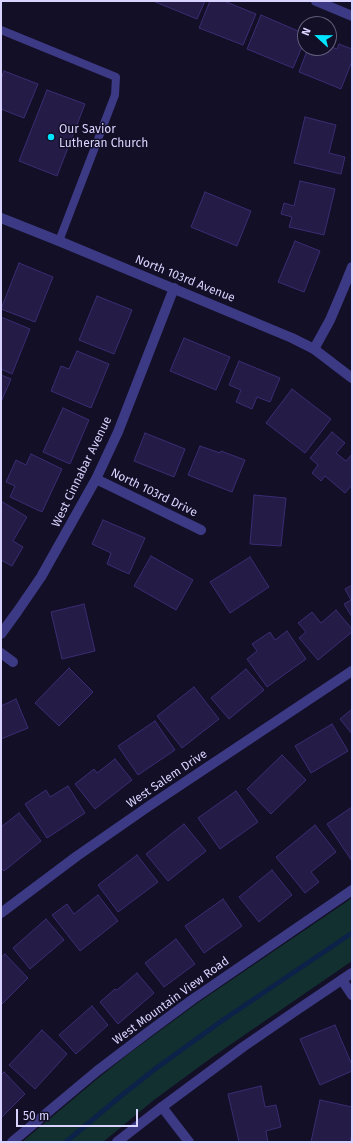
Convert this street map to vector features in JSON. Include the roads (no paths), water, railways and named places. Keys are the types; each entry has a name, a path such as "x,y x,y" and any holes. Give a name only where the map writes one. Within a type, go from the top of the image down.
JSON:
{"street":[{"path":"316,1 352,16"},
{"name":"North 103rd Avenue","path":"1,218 272,328 314,349 352,378"},
{"path":"314,349 330,320 352,267"},
{"name":"West Cinnabar Avenue","path":"1,634 41,577 96,479 118,432 174,288"},
{"name":"North 103rd Drive","path":"96,479 201,530"},
{"path":"1,653 13,662"},
{"name":"West Salem Drive","path":"1,913 77,856 149,806 352,671"},
{"name":"West Mountain View Road","path":"12,1142 97,1070 193,999 352,890"},
{"path":"117,1142 162,1107 294,1012 352,974"},
{"path":"342,980 352,995"},
{"path":"162,1107 189,1142"}],"lane":[{"path":"1,30 116,77 115,95 59,241"}],"waterway":[{"path":"66,1142 155,1069 223,1020 352,933"}],"place":[{"name":"Our Savior Lutheran Church","path":"51,137"}]}
